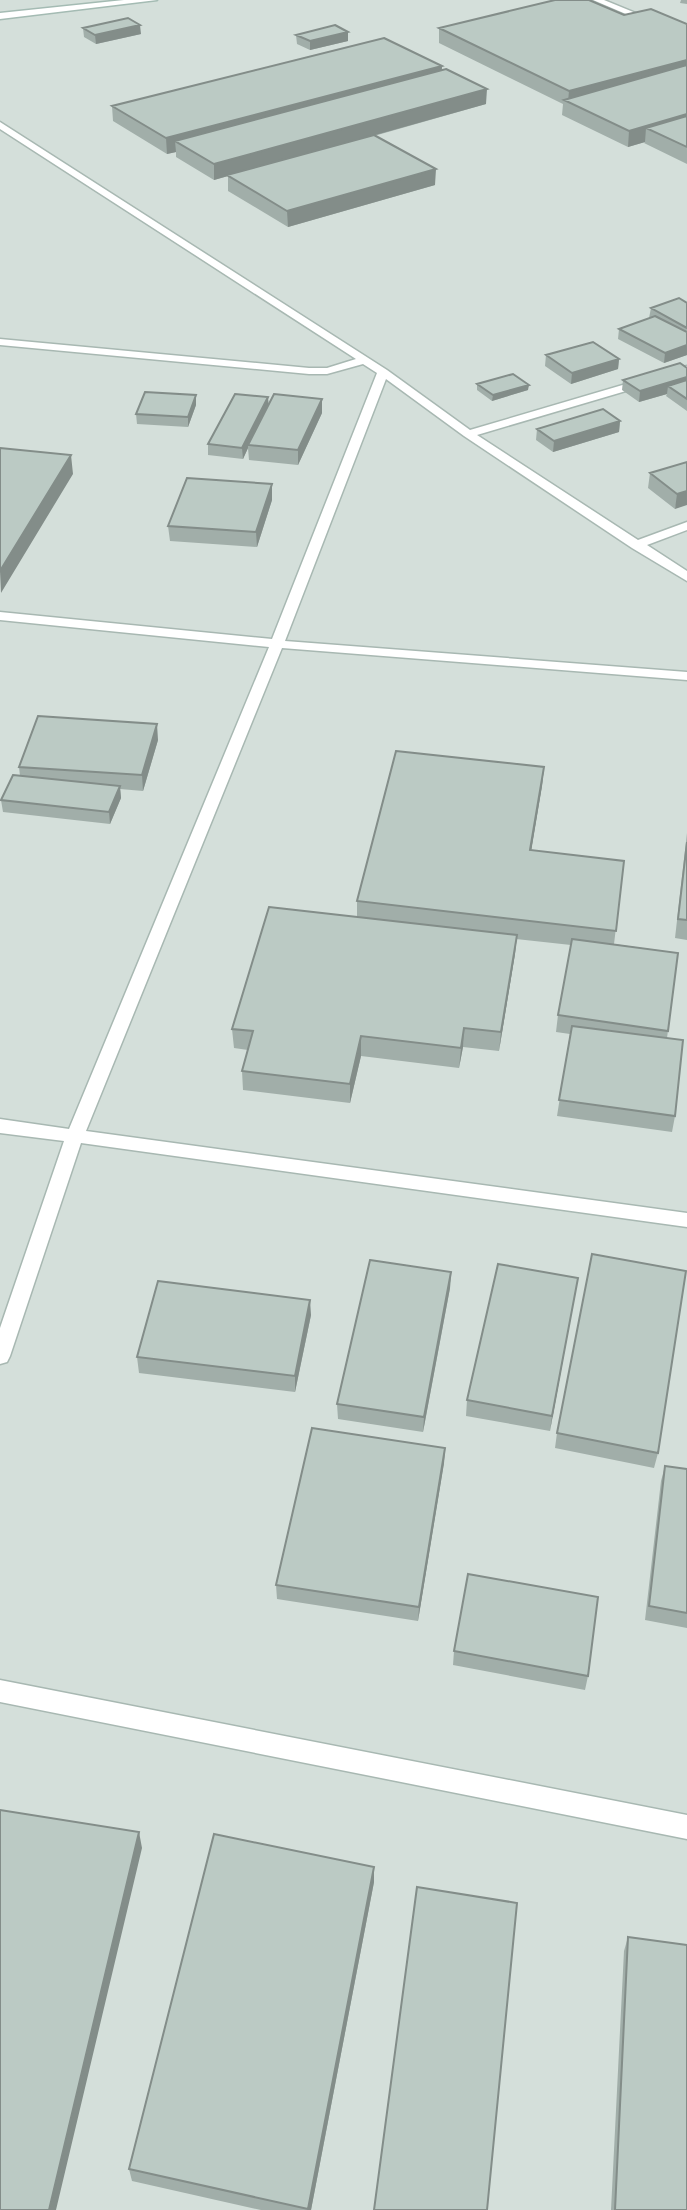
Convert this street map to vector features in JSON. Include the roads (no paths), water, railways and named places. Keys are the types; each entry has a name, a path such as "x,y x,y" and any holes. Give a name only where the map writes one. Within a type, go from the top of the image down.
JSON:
{"street":[{"path":"0,16 152,0"}],"lane":[{"path":"597,0 687,37"},
{"path":"0,125 383,372 468,434 687,577"},
{"path":"0,136 15,135"},
{"path":"0,342 309,371 327,371 363,361"},
{"path":"468,434 687,369"},
{"path":"0,1356 75,1136 277,644 383,372"},
{"path":"636,545 687,526"},
{"path":"0,616 277,644 687,676"},
{"path":"0,1126 687,1220"},
{"path":"0,1691 687,1827"}]}
